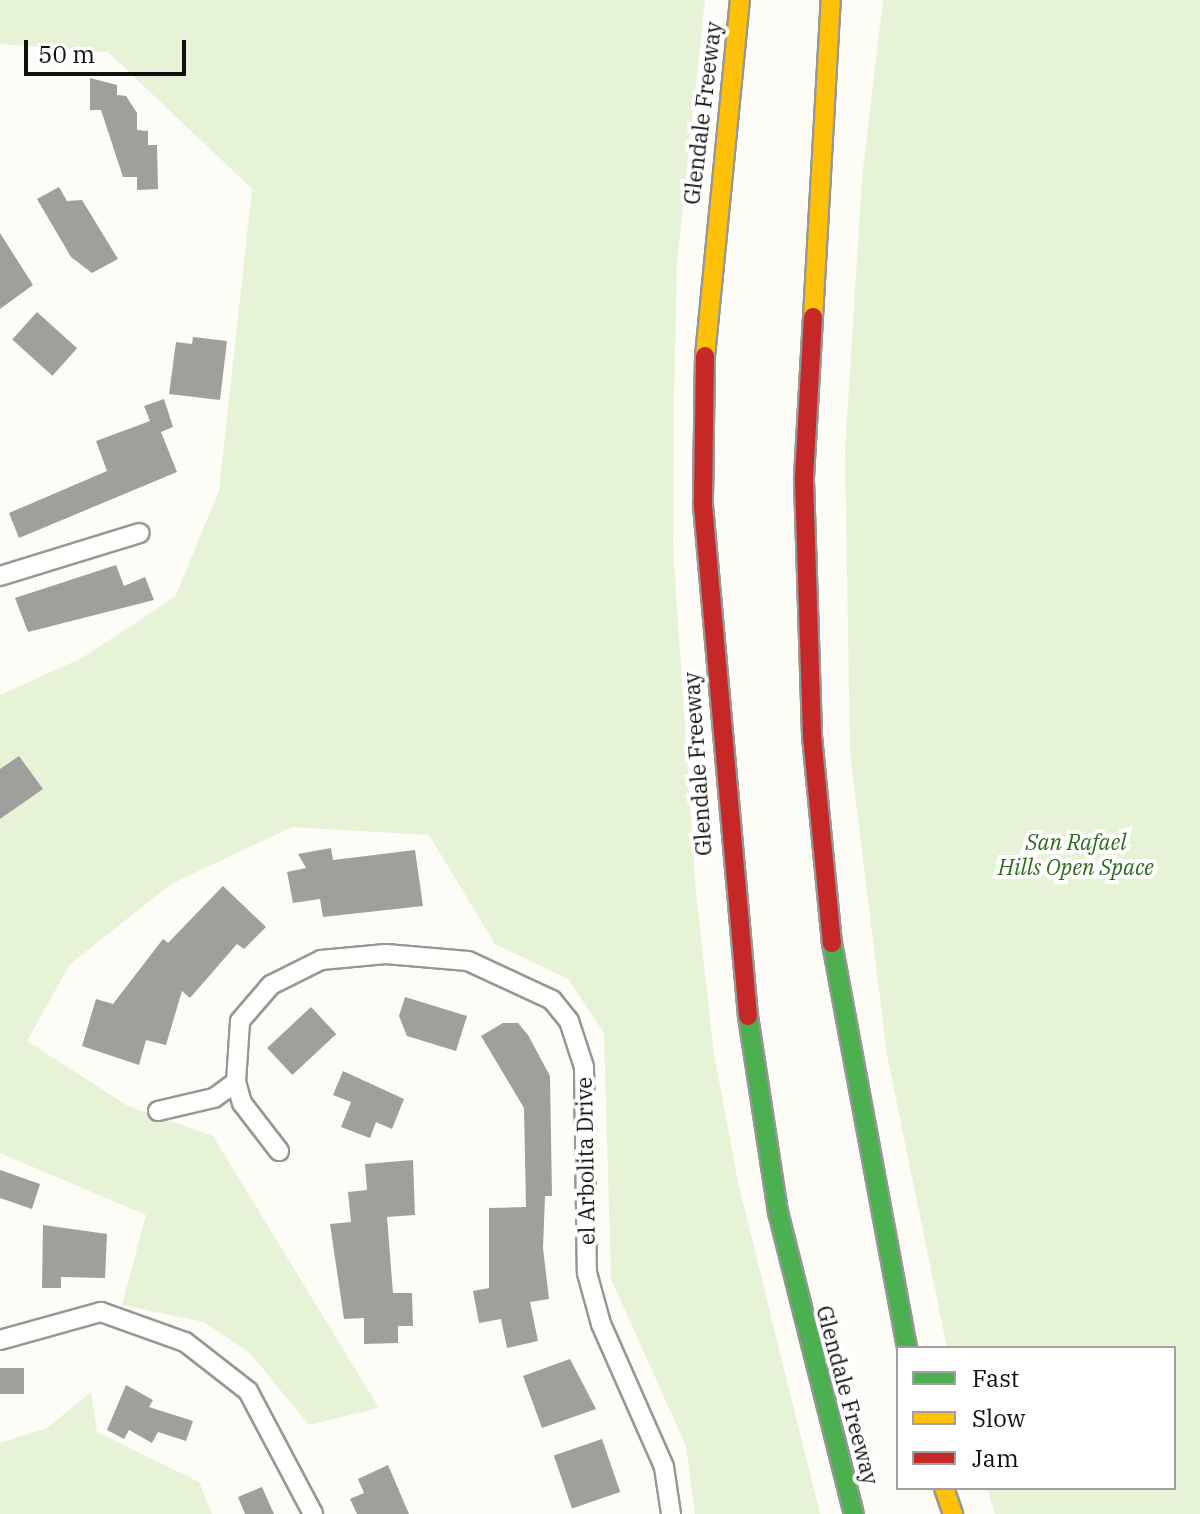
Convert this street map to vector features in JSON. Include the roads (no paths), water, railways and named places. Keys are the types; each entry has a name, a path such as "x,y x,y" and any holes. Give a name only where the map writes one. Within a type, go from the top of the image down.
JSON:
{"highway":[{"name":"Glendale Freeway","path":"740,0 705,339 703,505 719,744 757,1095 781,1227 854,1514"},
{"path":"831,0 804,480 812,736 827,915 907,1346"},
{"path":"945,1490 953,1514"}],"street":[{"path":"0,576 140,533"},
{"name":"el Arbolita Drive","path":"279,1151 242,1103 236,1082 240,1021 271,985 321,960 386,954 468,961 552,1000 569,1021 584,1067 587,1273 601,1324 664,1467 671,1514"},
{"path":"158,1111 214,1098 236,1082"},
{"path":"0,1340 101,1312 185,1342 248,1391 313,1514"}],"park label":[{"name":"San Rafael Hills Open Space","path":"1076,854"}]}
